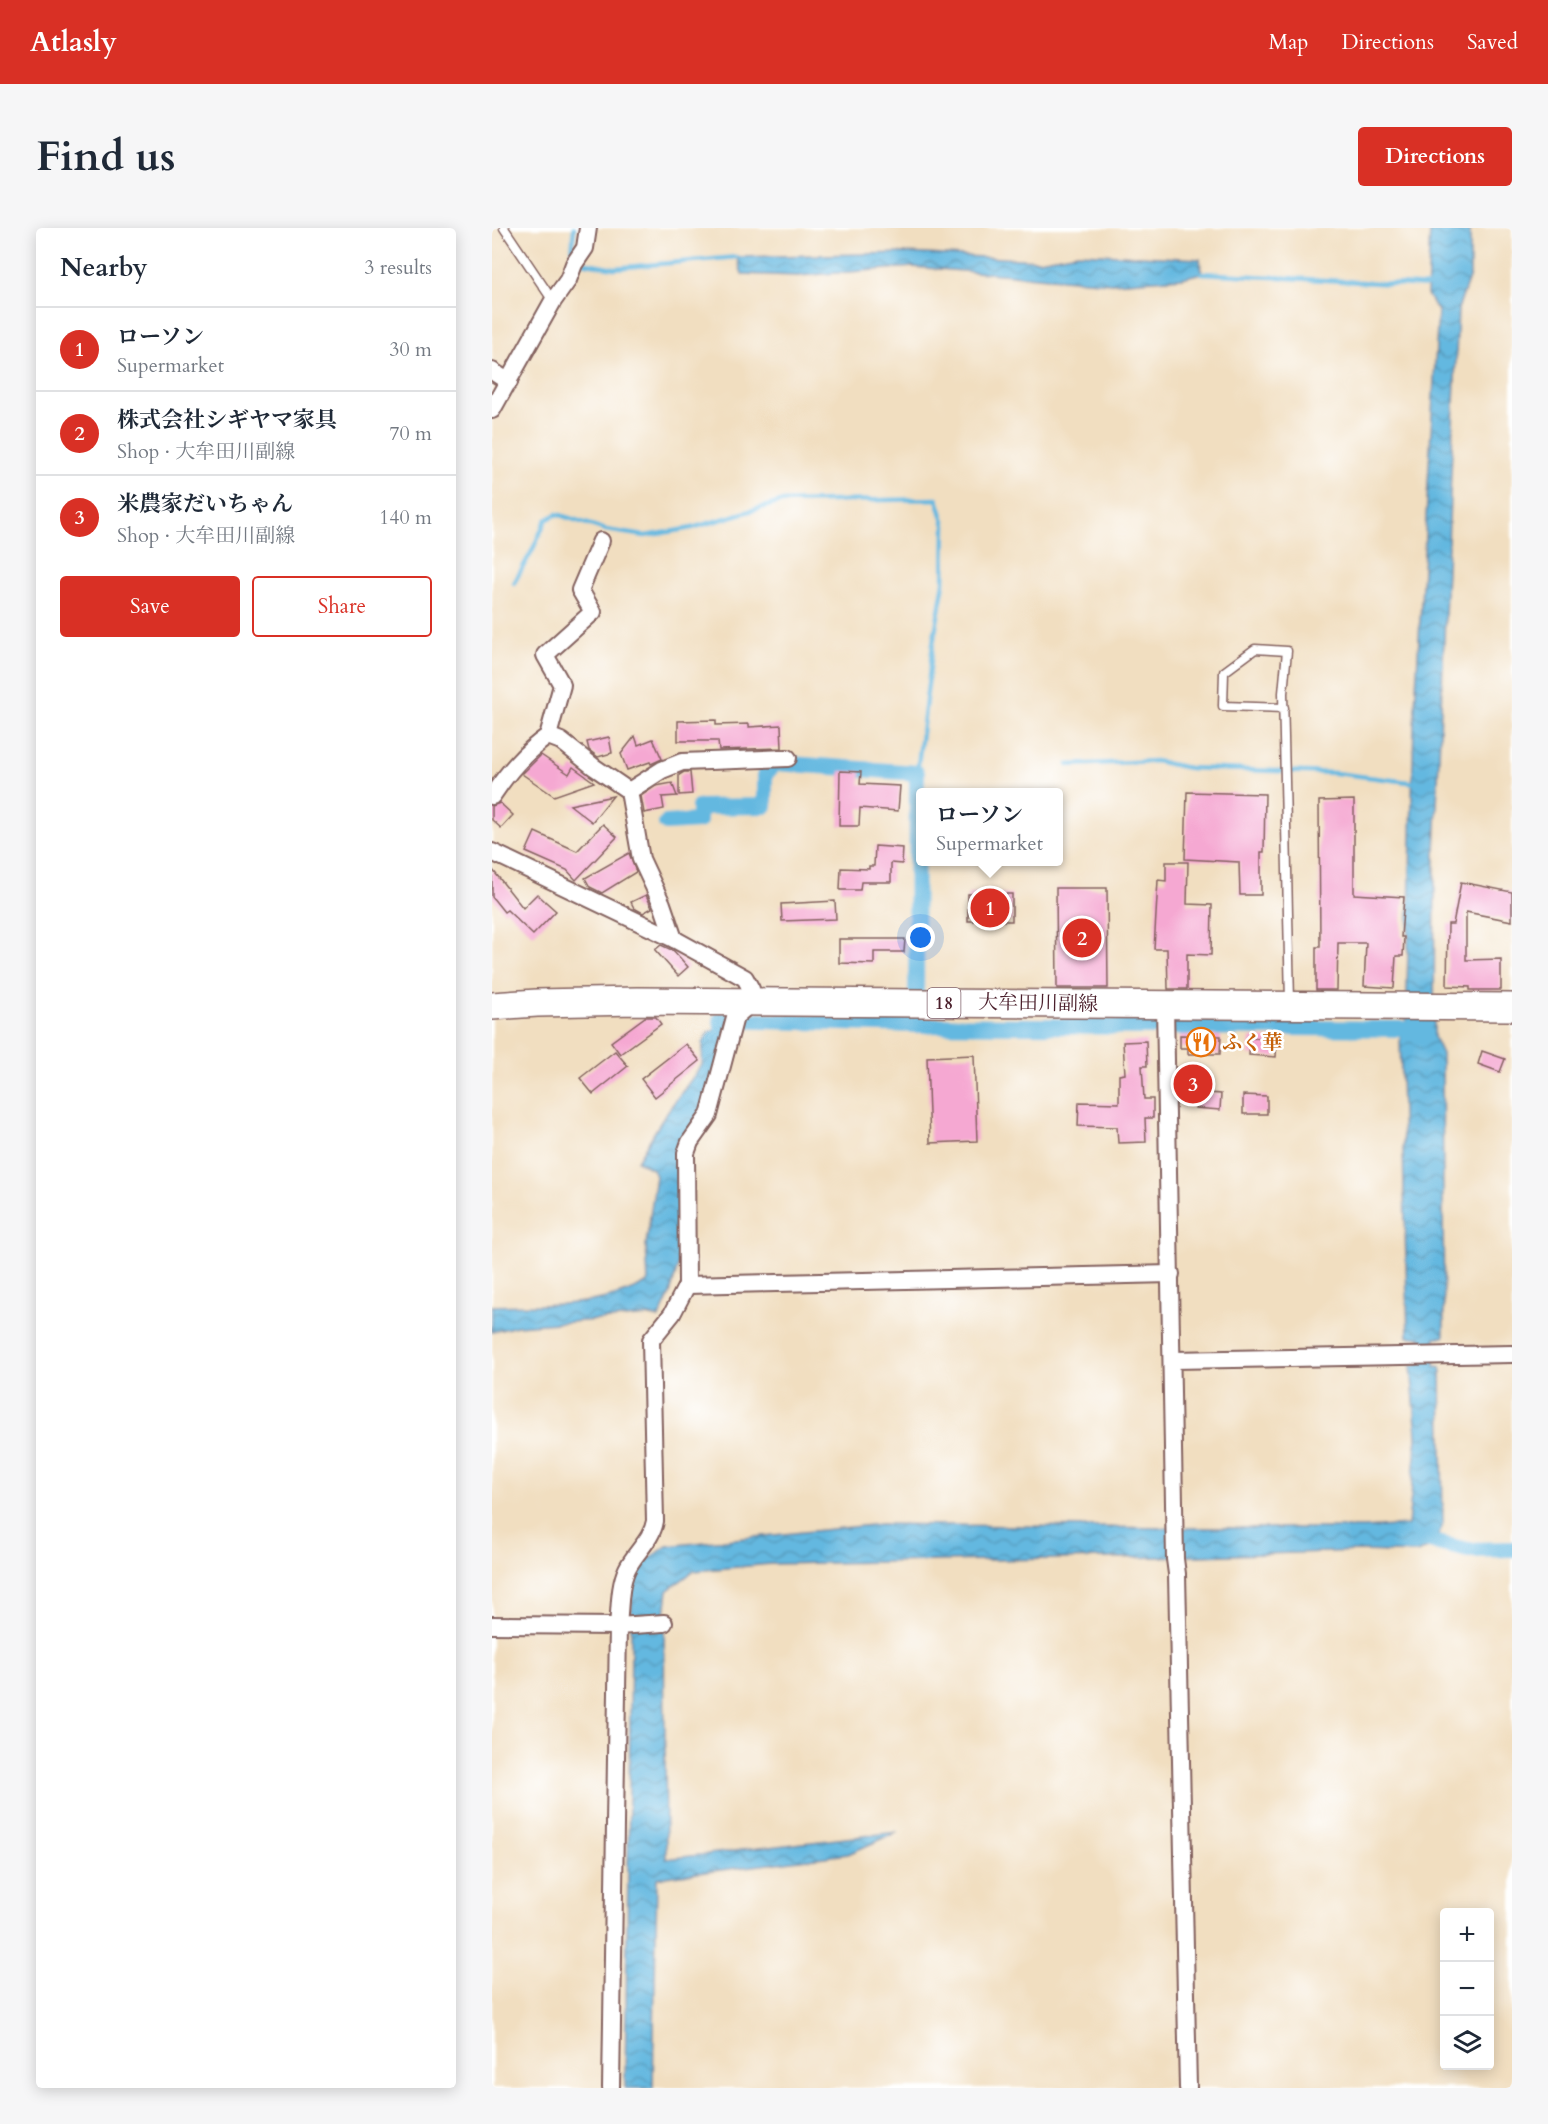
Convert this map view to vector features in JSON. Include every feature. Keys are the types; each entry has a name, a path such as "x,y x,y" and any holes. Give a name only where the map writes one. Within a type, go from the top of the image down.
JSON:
{"main road":[{"name":"大牟田川副線","path":"492,1006 626,1001 743,1010 1166,1005 1512,1007"}],"street":[{"path":"492,410 585,248 588,228"},
{"path":"492,371 509,382"},
{"path":"492,796 508,772 531,748 548,736 562,685 545,656 593,612 580,590 601,541"},
{"path":"548,736 561,741 629,791 641,859 662,904 674,939"},
{"path":"629,791 662,770 682,762 788,758"},
{"path":"492,852 674,939 745,978 751,989 729,1040 709,1115 690,1142 686,1153 687,1285 672,1314 651,1340 655,1521 653,1530 628,1567 624,1577 625,1625 611,2088"},
{"path":"1166,1005 1175,1559 1188,2088"},
{"path":"687,1285 1171,1274"},
{"path":"1173,1360 1512,1354"},
{"path":"492,1625 664,1623"}],"lane":[{"path":"504,228 553,301"},
{"path":"1284,708 1223,706 1224,672 1255,649 1287,651 1284,708 1290,1005"}],"water":[{"path":"1430,229 1470,230 1470,275 1458,309 1435,852 1434,1037 1442,1054 1444,1337 1435,1337 1435,1366 1441,1367 1443,1523 1436,1544 1417,1553 1363,1551 771,1564 694,1571 668,1590 664,1623 666,1859 898,1832 848,1854 657,1878 653,2088 625,2088 632,1572 667,1546 881,1524 1166,1528 1365,1528 1408,1525 1417,1437 1411,1365 1418,1365 1421,1337 1408,1337 1400,1036 1402,1027 1406,1026 1414,724 1438,311 1427,295"},
{"path":"906,253 1039,260 1078,253 1200,259 1202,273 1182,278 1112,283 913,267 798,276 742,274 737,257"},
{"path":"728,1028 707,1108 677,1143 678,1265 670,1294 659,1318 651,1316 517,1326 492,1332 492,1306 552,1305 592,1301 630,1291 648,1282 646,1244 656,1176 652,1169 637,1161 665,1115 702,1065 703,1042 710,1031"}],"building":[{"path":"716,720 716,725 749,724 749,727 781,725 782,748 719,750 718,741 678,741 678,721"},
{"path":"635,736 638,745 653,739 662,759 627,770 621,754"},
{"path":"609,737 612,753 598,757 589,750 587,742"},
{"path":"541,755 569,774 573,767 594,782 554,796 522,774"},
{"path":"840,771 861,772 860,784 900,786 898,811 860,808 859,826 839,826"},
{"path":"690,772 692,794 679,795 679,775"},
{"path":"672,783 677,796 662,797 664,809 644,813 641,796 656,786"},
{"path":"1187,792 1265,794 1261,895 1240,895 1239,862 1185,859"},
{"path":"613,796 592,822 570,805"},
{"path":"1354,800 1354,894 1404,897 1401,937 1404,937 1403,956 1396,956 1394,988 1364,986 1366,943 1338,943 1337,990 1316,990 1316,947 1320,947 1319,801"},
{"path":"500,803 513,815 501,828 492,820 492,806"},
{"path":"603,824 617,837 576,880 567,870 526,852 535,832 577,851"},
{"path":"875,846 903,848 902,864 891,863 891,882 861,882 860,890 840,890 841,868 869,869 869,866 874,866"},
{"path":"629,853 636,872 602,893 590,887 585,878"},
{"path":"1166,862 1188,862 1187,904 1212,905 1211,955 1187,954 1187,989 1168,989 1167,949 1154,949 1158,880 1166,881"},
{"path":"492,869 523,908 537,894 556,911 533,935 507,910 504,912 492,897"},
{"path":"1461,882 1512,892 1512,921 1466,912 1466,960 1501,959 1501,990 1470,990 1470,987 1447,986 1448,924 1453,924"},
{"path":"1056,888 1107,888 1108,988 1057,988"},
{"path":"968,894 1012,894 1012,921 968,921"},
{"path":"646,895 652,908 643,913 634,908 631,902"},
{"path":"835,901 836,919 782,921 781,904"},
{"path":"839,939 905,939 904,952 874,952 874,964 839,963"},
{"path":"661,945 674,951 688,967 678,976 655,950"},
{"path":"645,1017 656,1017 661,1024 620,1054 611,1042"},
{"name":"ふく華","path":"1180,1035 1221,1036 1220,1054 1188,1054 1188,1048 1180,1048"},
{"path":"1250,1038 1277,1039 1276,1057 1249,1055"},
{"path":"1146,1041 1147,1066 1142,1066 1144,1099 1153,1099 1153,1118 1145,1118 1146,1142 1118,1143 1117,1127 1078,1126 1079,1102 1119,1103 1119,1075 1125,1074 1123,1042"},
{"path":"686,1044 700,1061 655,1097 641,1079"},
{"path":"615,1051 628,1066 593,1094 580,1078"},
{"path":"1482,1051 1505,1059 1500,1072 1478,1064"},
{"path":"974,1055 977,1141 930,1143 927,1057"},
{"path":"1197,1079 1209,1079 1209,1093 1221,1094 1220,1110 1195,1108"},
{"path":"1243,1095 1267,1096 1267,1114 1243,1114"}],"waterway":[{"path":"572,255 574,228"},
{"path":"582,262 614,268 737,257"},
{"path":"1202,273 1432,286"},
{"path":"514,583 546,520 557,514 606,530 645,536 692,528 781,502 937,499 945,525 944,583 933,644 917,773"},
{"path":"1068,765 1155,761 1189,768 1335,773 1417,783"},
{"path":"666,823 699,821 699,807 765,806 765,774 776,763 917,773 917,788"},
{"path":"916,1012 917,866"},
{"path":"722,1028 721,1020 916,1025 1423,1029"},
{"path":"1420,1539 1468,1550 1512,1549"}],"place":[{"name":"ローソン","path":"990,908"},
{"name":"株式会社シギヤマ家具","path":"1082,938"},
{"name":"ふく華","path":"1201,1042"},
{"name":"米農家だいちゃん","path":"1193,1084"}]}
